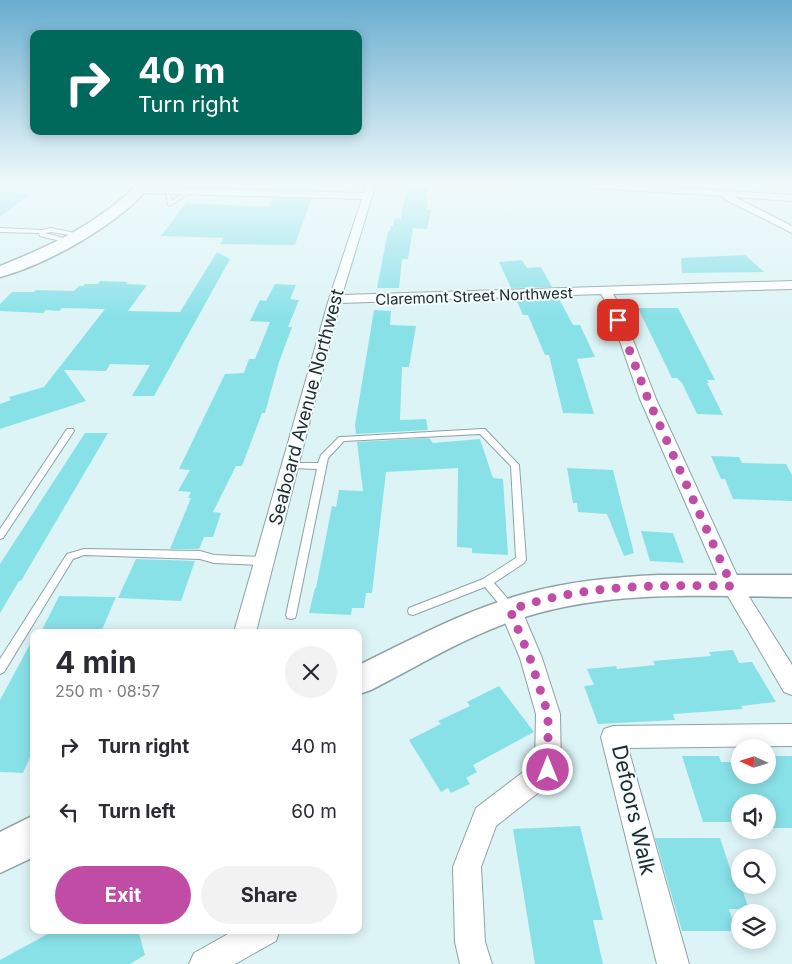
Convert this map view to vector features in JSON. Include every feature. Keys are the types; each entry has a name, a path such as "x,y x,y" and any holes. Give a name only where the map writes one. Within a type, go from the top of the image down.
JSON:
{"street":[{"path":"0,272 93,228"},
{"name":"Seaboard Avenue Northwest","path":"246,629 335,299 358,228"},
{"name":"Claremont Street Northwest","path":"335,299 792,285"},
{"path":"605,291 613,304 648,399 732,586 792,685"},
{"path":"362,679 475,624 510,610 568,594 611,588 648,586 792,586"},
{"path":"476,964 470,942 467,867 486,817 548,770 548,714 530,658 510,610"},
{"name":"Defoors Walk","path":"673,964 613,738 792,734"},
{"path":"0,853 30,837"},
{"path":"205,964 258,934"}],"lane":[{"path":"0,230 42,232 52,230 75,238"},
{"path":"42,232 42,235 75,238"},
{"path":"0,536 70,431"},
{"path":"291,616 321,466 324,457 342,439 482,431 515,465 521,560 487,582 413,610"},
{"path":"290,465 321,466"},
{"path":"0,669 70,556 84,552 200,555 214,559 264,561"},
{"path":"487,582 510,610"}],"building":[{"path":"167,228 301,228 295,245 220,244 224,238 161,236"},
{"path":"391,228 427,228 413,228 408,259 402,259 399,288 377,288 388,231 390,231"},
{"path":"217,252 230,259 154,396 132,396 150,365 110,364 106,371 64,370 86,401 0,429 0,404 11,400 9,397 44,387 105,309 62,308 59,311 46,310 43,313 0,311 0,304 12,292 34,292 36,290 74,291 79,286 98,284 100,281 128,282 126,284 147,285 128,311 180,312"},
{"path":"745,255 764,272 682,273 681,258"},
{"path":"522,260 527,268 541,267 552,287 511,288 499,262"},
{"path":"275,284 296,285 290,299 299,300 288,327 292,327 279,362 265,413 262,413 242,466 236,466 213,512 221,513 213,537 204,537 199,549 170,549 191,498 188,498 191,492 178,491 190,470 179,469 225,374 244,373 249,359 255,359 270,322 250,321 260,300 266,301"},
{"path":"558,297 573,325 580,325 595,357 577,359 594,414 563,413 549,355 545,355 528,315 523,315 516,299"},
{"path":"638,308 678,308 715,380 707,380 709,383 707,383 723,415 697,414 682,383 677,378 672,378"},
{"path":"374,310 391,311 390,325 416,326 409,367 402,367 400,420 426,419 428,430 356,434 355,425"},
{"path":"85,433 108,433 21,581 19,581 0,613 0,564"},
{"path":"429,438 433,443 480,439 493,478 503,479 508,555 472,553 472,548 457,547 458,468 386,472 372,593 366,593 364,608 352,608 351,615 309,613 316,588 332,506 336,507 339,490 363,491 357,442"},
{"path":"711,456 739,457 742,463 786,464 792,475 792,501 733,499 725,479 721,479"},
{"path":"567,468 613,470 634,553 624,556 607,514 578,512 577,503 573,503"},
{"path":"641,531 673,533 684,563 650,561"},
{"path":"136,559 195,561 181,601 118,598"},
{"path":"59,596 116,597 102,629 42,629"},
{"path":"30,644 30,757 23,773 0,772 0,700"},
{"path":"733,650 739,663 752,662 776,702 741,706 743,709 673,714 675,720 598,724 584,686 594,685 587,669 616,666 617,669 655,665 653,661 711,656 709,652"},
{"path":"499,686 534,732 473,765 477,772 466,778 470,784 451,793 448,788 441,792 409,740 441,724 438,721 470,706 467,702"},
{"path":"682,756 719,756 721,762 731,762 731,784 776,784 776,756 792,756 792,828 776,828 776,794 731,794 731,822 703,822"},
{"path":"580,826 603,920 593,920 603,964 535,964 513,829"},
{"path":"655,838 720,838 731,871 731,894 744,894 747,904 731,904 731,909 729,909 731,931 682,931"},
{"path":"48,934 139,934 145,955 130,964 0,964 0,960"}],"route":[{"path":"548,770 548,714 530,658 510,610 526,604 568,594 611,588 732,586 648,399 618,320"}]}
